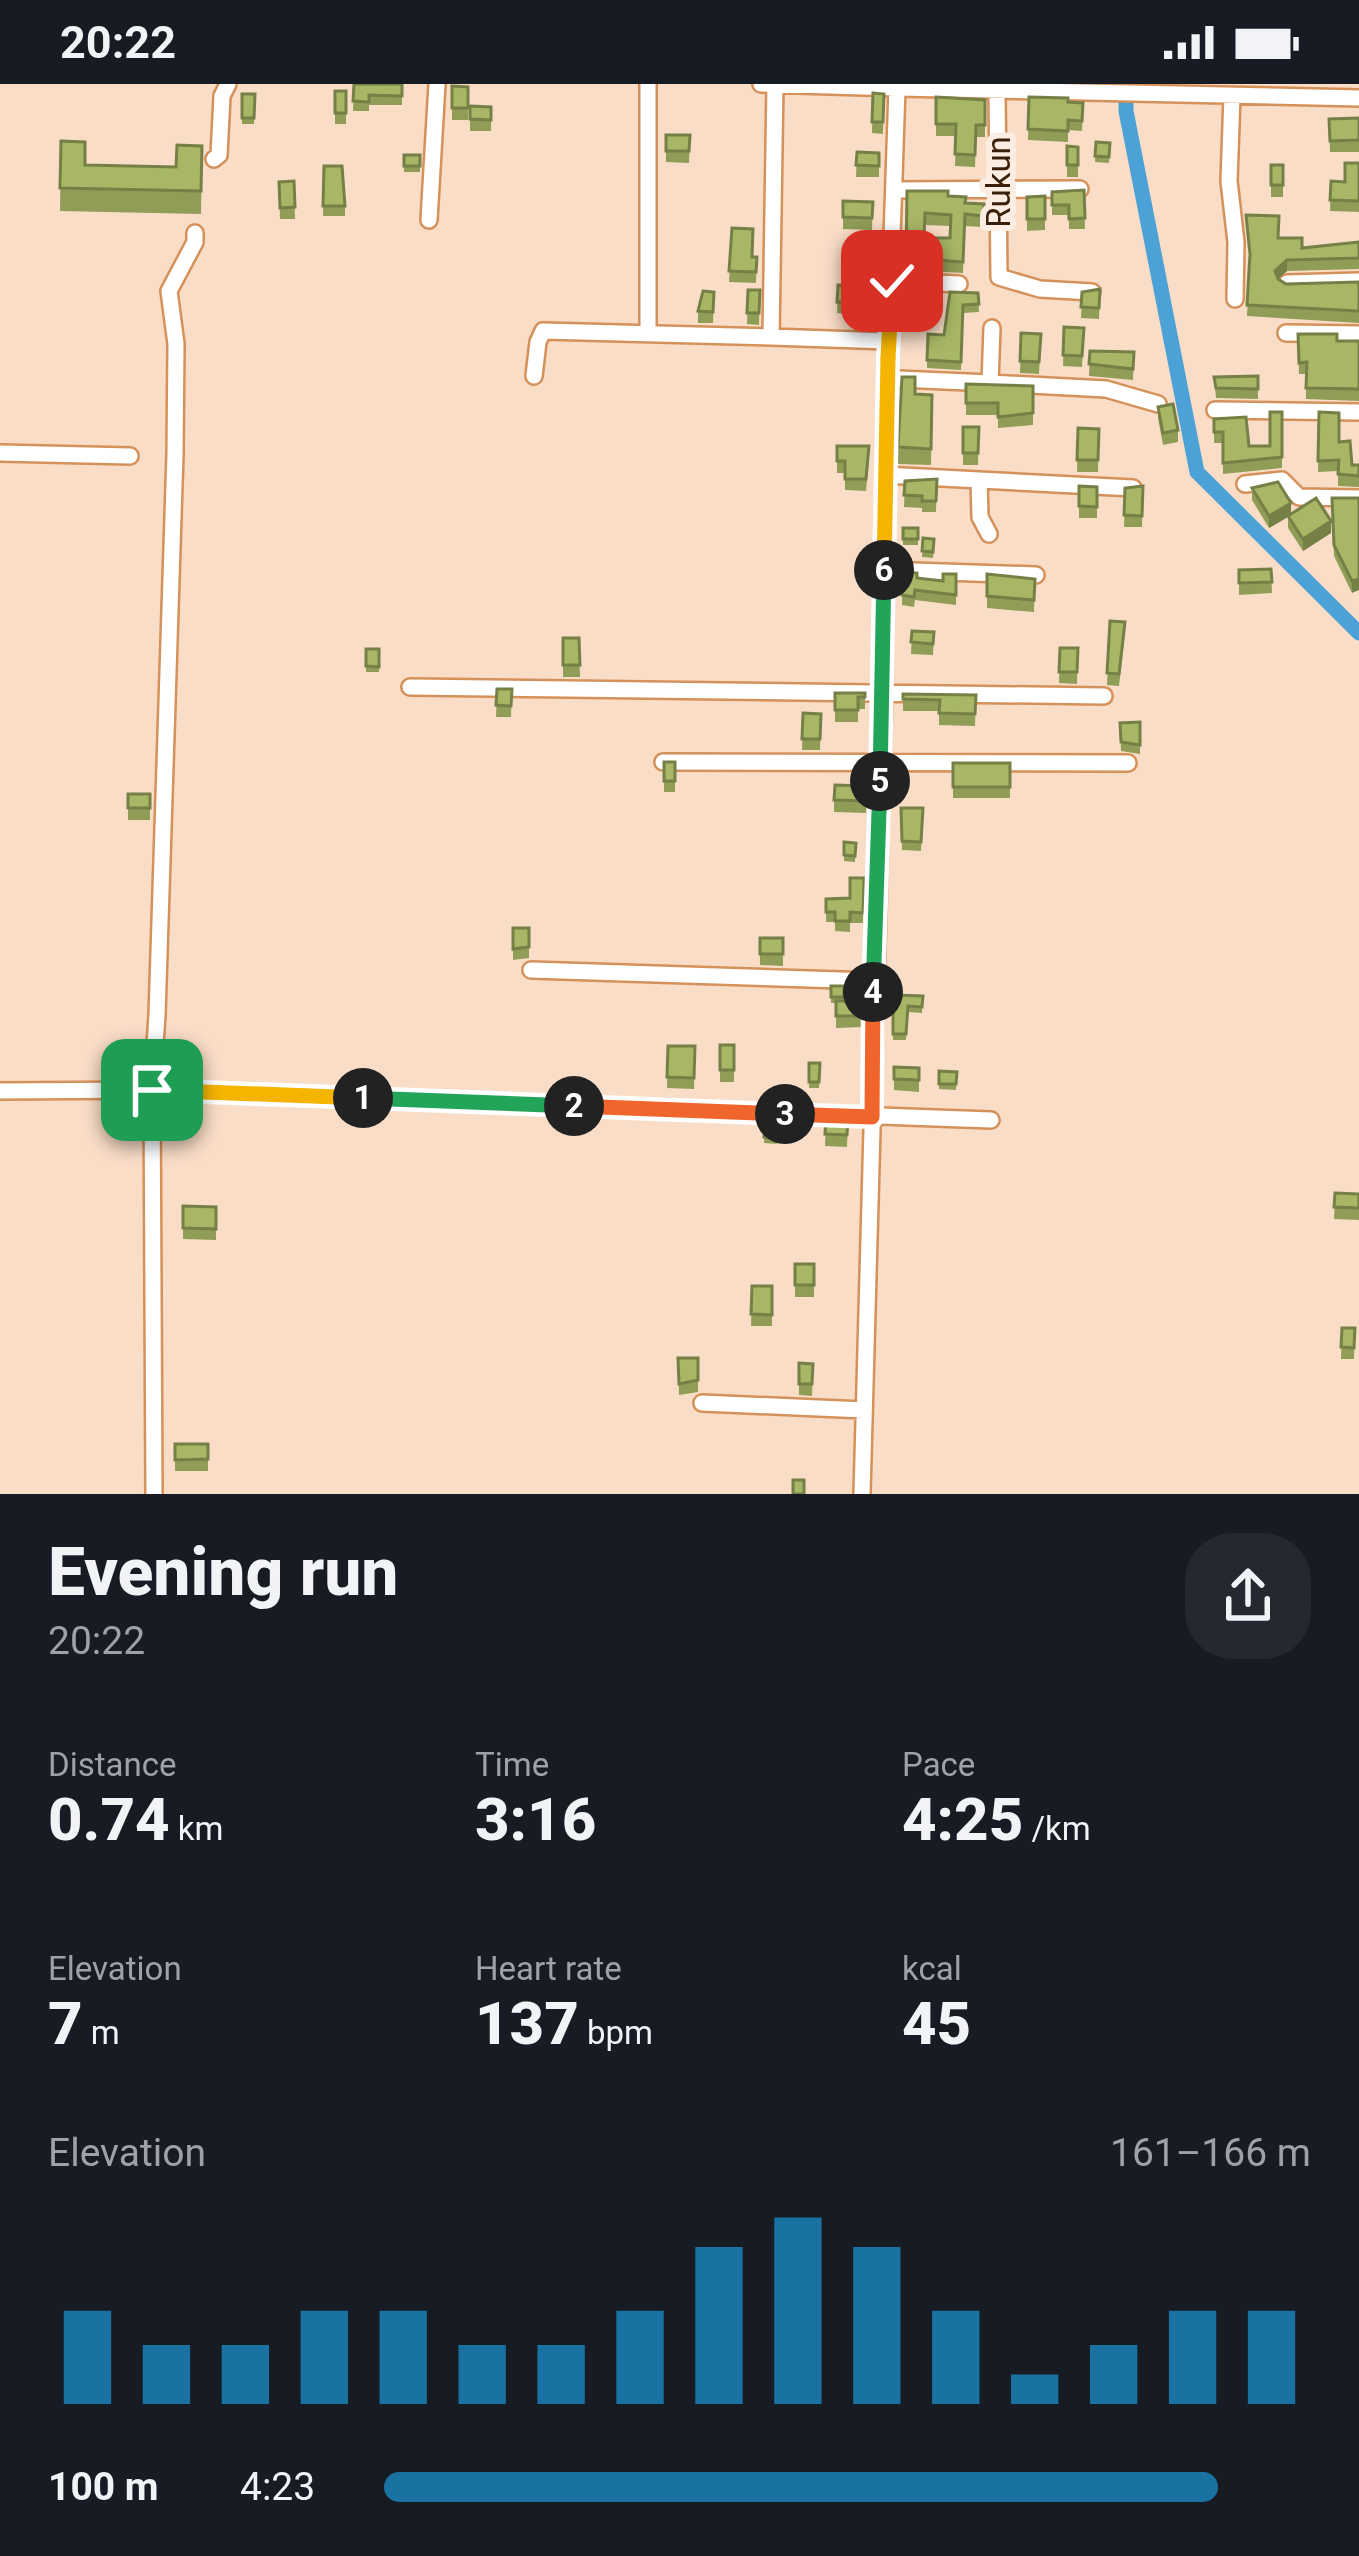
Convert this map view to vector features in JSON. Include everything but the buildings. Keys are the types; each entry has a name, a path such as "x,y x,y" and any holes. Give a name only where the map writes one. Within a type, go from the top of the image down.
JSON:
{"street":[{"path":"214,159 219,155 222,96 228,84"},
{"path":"429,220 436,84"},
{"path":"648,84 648,333"},
{"path":"761,84 997,92 1213,89 1232,95 1286,90 1359,98"},
{"path":"771,337 775,84"},
{"path":"862,1494 897,86"},
{"name":"Rukun","path":"997,92 999,277 1040,290 1092,292"},
{"path":"1232,95 1229,181 1236,242 1235,299"},
{"path":"895,190 1080,189"},
{"path":"154,1494 152,1090 176,454 176,344 169,292 195,242 194,232"},
{"path":"1287,283 1359,280"},
{"path":"892,281 959,284"},
{"path":"991,383 992,328"},
{"path":"534,376 543,331 888,341"},
{"path":"1286,333 1359,334"},
{"path":"888,379 1106,389 1158,404"},
{"path":"1215,410 1359,412"},
{"path":"0,453 130,456"},
{"path":"884,475 1133,488"},
{"path":"979,480 980,518 989,534"},
{"path":"1245,484 1282,480 1299,497 1359,498"},
{"path":"884,570 1036,575"},
{"path":"410,687 1104,696"},
{"path":"663,762 1128,764"},
{"path":"531,970 873,981"},
{"path":"0,1091 152,1090 992,1120"},
{"path":"702,1403 864,1410"}],"waterway":[{"path":"1126,84 1126,111 1197,472 1359,633"}],"route":[{"path":"152,1090 872,1117 892,281"}]}
